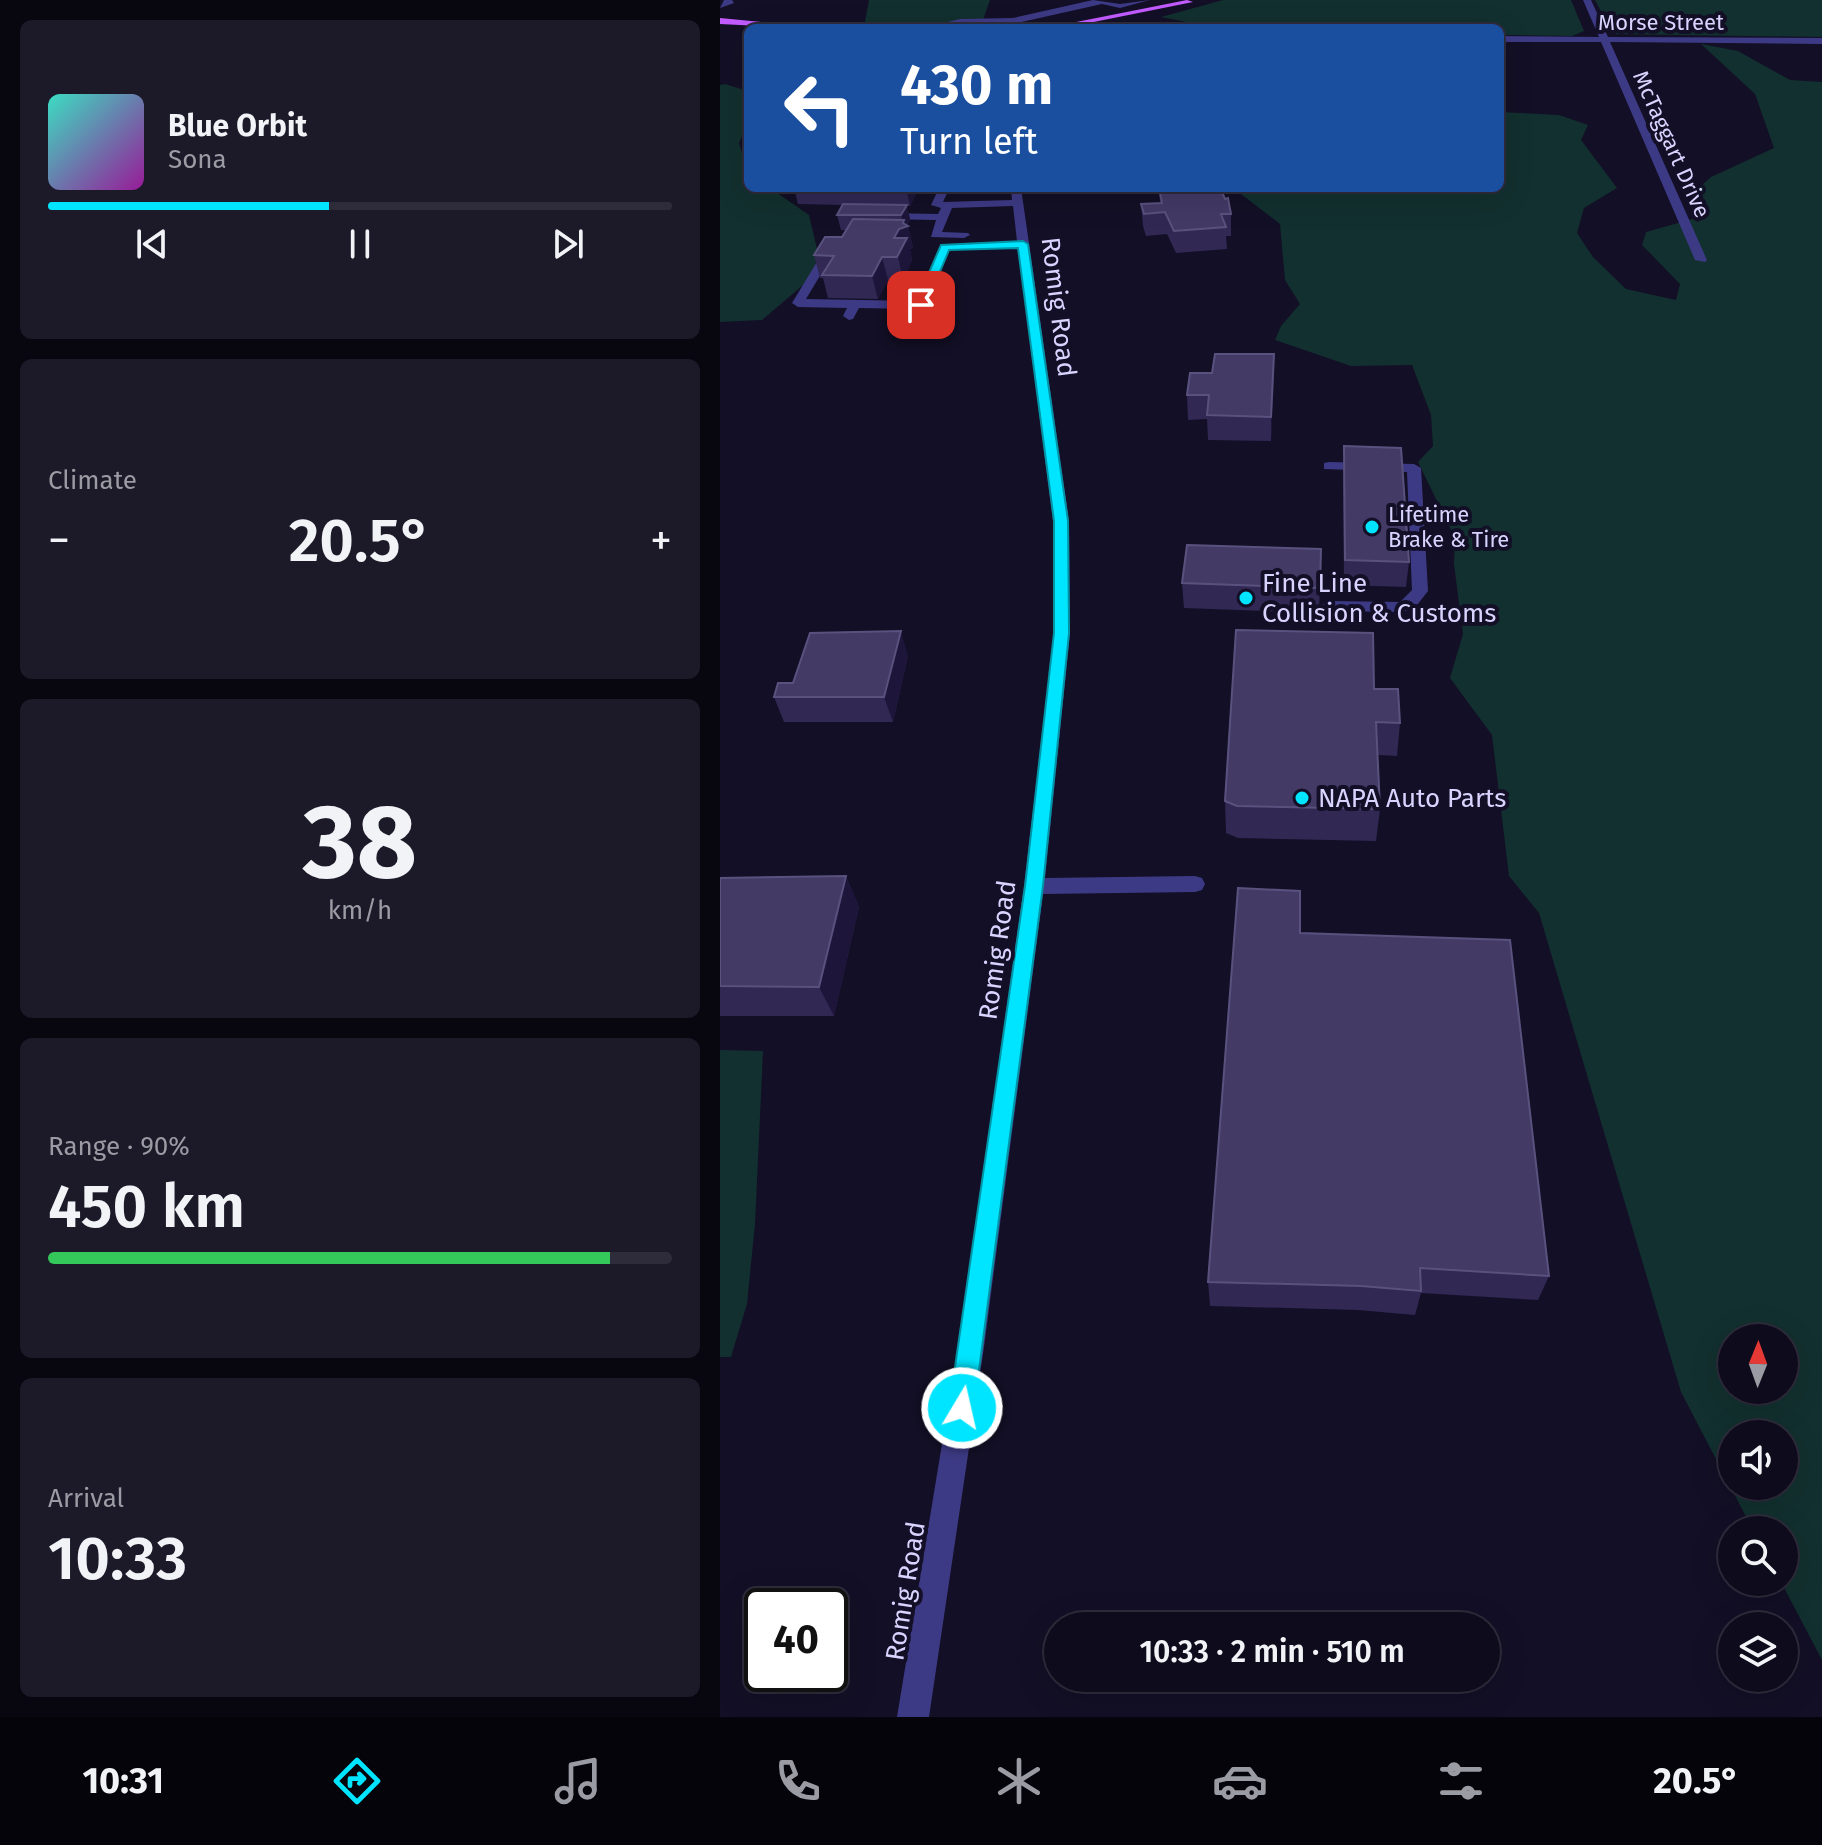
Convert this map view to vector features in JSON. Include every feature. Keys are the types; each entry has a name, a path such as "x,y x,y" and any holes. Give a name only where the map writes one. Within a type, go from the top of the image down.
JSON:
{"main road":[{"path":"1067,24 1187,1"},
{"path":"1124,24 1187,1"},
{"path":"720,21 752,24"}],"street":[{"path":"720,6 730,3 728,0"},
{"path":"949,24 1013,21 1098,1 1127,4 1146,0"},
{"name":"McTaggart Drive","path":"1587,0 1701,260"},
{"path":"1041,15 1044,1"},
{"path":"1127,4 1137,10"},
{"path":"1086,5 1106,15"},
{"name":"Morse Street","path":"1504,39 1822,41"},
{"path":"941,192 936,205 944,212"},
{"path":"864,216 944,212 1017,196"},
{"name":"Romig Road","path":"913,1717 971,1347 1034,886 1062,633 1061,521 1017,196"},
{"path":"944,212 935,235 1022,238"},
{"path":"830,249 798,303 852,310 918,311 945,247 1022,238"},
{"path":"1328,606 1400,607 1408,605 1420,591 1414,468 1329,466"},
{"path":"1034,886 1195,884"}],"green space":[{"path":"869,0 990,0 983,20 947,24 865,24"},
{"path":"1223,0 1571,0 1584,31 1572,36 1504,35 1504,24 1197,24 1161,17"},
{"path":"1595,0 1822,0 1822,37 1613,34"},
{"path":"1701,44 1738,51 1790,80 1822,82 1822,1660 1788,1596 1798,1596 1798,1516 1746,1516 1737,1500 1798,1500 1798,1420 1718,1420 1718,1463 1681,1392 1539,913 1509,876 1492,735 1450,678 1463,634 1454,564 1455,538 1418,462 1433,446 1431,415 1412,365 1351,366 1275,340 1281,326 1300,304 1285,280 1280,224 1238,192 1504,192 1504,112 1559,115 1588,125 1581,140 1617,188 1584,208 1577,233 1593,257 1626,289 1676,300 1680,284 1642,245 1646,232 1703,216 1694,192 1711,177 1774,148 1755,94"},
{"path":"720,85 744,90 744,132 739,143 744,159 744,192 776,192 809,215 817,249 815,275 762,320 720,322"},
{"path":"720,1050 763,1051 755,1224 747,1304 731,1357 720,1357"}],"building":[{"path":"1160,192 1222,192 1225,199 1228,198 1231,214 1221,214 1226,227 1174,231 1165,212 1144,214 1141,204 1162,203"},
{"path":"843,204 907,205 901,215 837,215"},
{"path":"853,219 904,220 903,223 908,226 899,229 894,238 907,238 897,257 882,257 872,276 822,275 834,256 814,255 825,237 842,237"},
{"path":"1215,354 1274,354 1271,417 1207,415 1209,395 1187,395 1190,373 1212,373"},
{"path":"1344,446 1401,448 1409,562 1345,560"},
{"path":"1187,545 1321,549 1320,588 1182,583"},
{"path":"1236,630 1373,633 1374,689 1398,689 1400,723 1376,722 1380,809 1237,806 1225,801"},
{"path":"901,631 884,697 774,697 778,683 793,683 810,633"},
{"path":"846,876 819,987 720,986 720,878"},
{"path":"1238,888 1300,891 1300,933 1510,940 1549,1276 1420,1268 1421,1291 1361,1286 1208,1282"}],"place":[{"name":"Lifetime Brake & Tire","path":"1372,527"},
{"name":"Fine Line Collision & Customs","path":"1246,598"},
{"name":"NAPA Auto Parts","path":"1302,798"}],"route":[{"path":"921,305 945,247 1023,244 1061,521 1062,633 1034,886 962,1408"}]}
